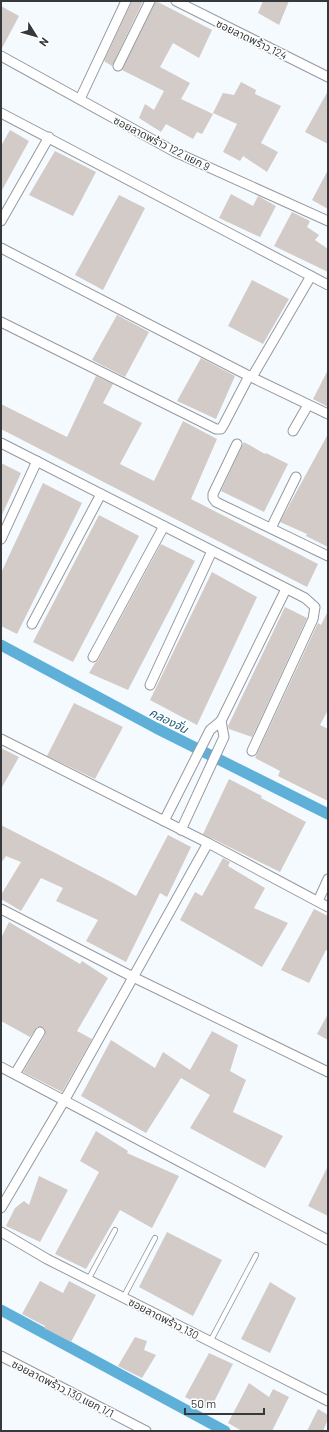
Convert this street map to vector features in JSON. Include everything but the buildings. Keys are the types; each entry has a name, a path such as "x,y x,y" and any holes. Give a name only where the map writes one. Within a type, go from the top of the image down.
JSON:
{"street":[{"path":"80,99 126,1"},
{"path":"118,66 150,1"},
{"name":"ซอยลาดพร้าว 124","path":"176,1 328,77"},
{"name":"ซอยลาดพร้าว 122 แยก 9","path":"1,56 175,152 328,221"},
{"path":"1,112 328,285"},
{"path":"1,221 49,137"},
{"path":"1,248 328,414"},
{"path":"1,322 216,428 221,429 311,276"},
{"path":"293,431 308,405"},
{"path":"1,443 286,588 305,598 315,607 313,619 252,751"},
{"path":"237,444 213,494 213,498 216,502 328,556"},
{"path":"1,539 37,461"},
{"path":"271,528 296,477"},
{"path":"32,624 101,494"},
{"path":"93,657 164,526"},
{"path":"150,685 212,551"},
{"path":"164,821 210,730 221,721 286,588"},
{"path":"181,830 224,737 221,721"},
{"path":"1,739 325,903 328,879"},
{"path":"1,1208 64,1101 208,843"},
{"path":"1,909 133,977 328,1072"},
{"path":"15,1074 40,1032"},
{"path":"1,1067 328,1240"},
{"name":"ซอยลาดพร้าว 130","path":"1,1232 47,1259 328,1401"},
{"name":"ซอยลาดพร้าว 130 แยก 1/1","path":"1,1356 146,1431"}],"lane":[{"path":"88,1280 115,1230"},
{"path":"123,1298 155,1238"},
{"path":"210,1342 256,1255"}],"waterway":[{"name":"คลองจั่น","path":"1,645 156,728 328,814"},
{"path":"1,1310 225,1431"}]}
